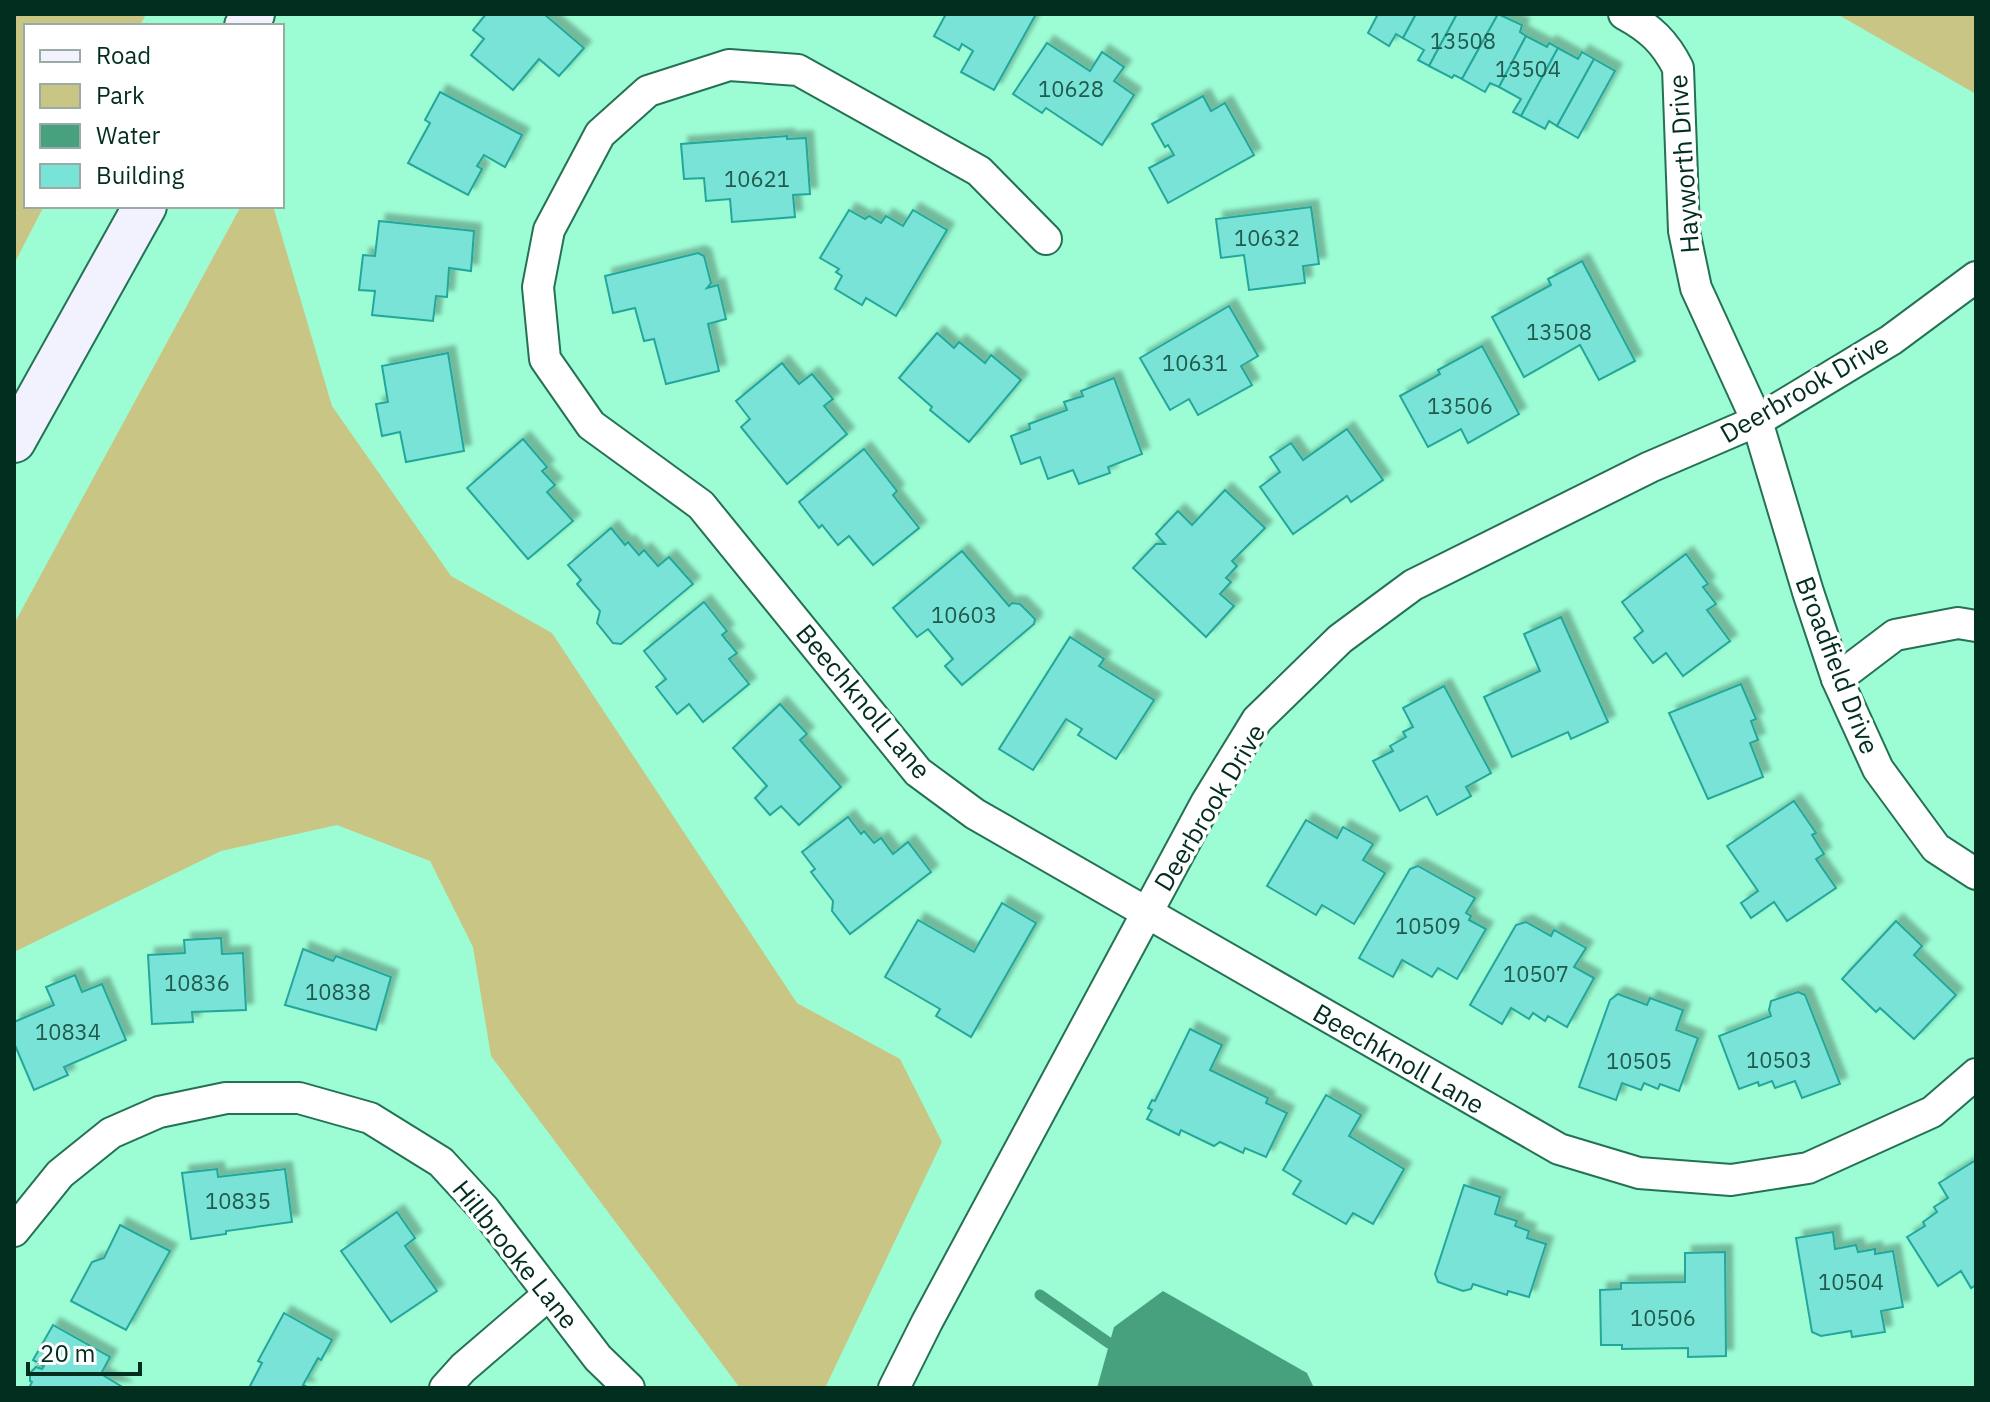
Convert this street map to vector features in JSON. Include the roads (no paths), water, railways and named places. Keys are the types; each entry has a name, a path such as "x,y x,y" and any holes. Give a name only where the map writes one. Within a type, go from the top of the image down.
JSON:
{"main road":[{"path":"14,441 144,208"}],"street":[{"name":"Hayworth Drive","path":"1624,14 1649,28 1669,49 1678,68 1684,231 1696,288 1757,421"},
{"name":"Beechknoll Lane","path":"1046,239 979,171 798,70 729,65 648,91 600,134 549,230 538,287 545,359 591,425 701,505 918,772 975,814 1559,1149 1639,1173 1731,1180 1808,1168 1932,1112 1976,1074"},
{"name":"Deerbrook Drive","path":"894,1388 1206,803 1257,720 1340,639 1413,585 1650,467 1757,421 1891,340 1976,277"},
{"name":"Broadfield Drive","path":"1757,421 1837,679 1878,769 1936,848 1976,874"},
{"path":"1837,679 1895,635 1958,623 1976,626"},
{"name":"Hillbrooke Lane","path":"14,1231 60,1174 111,1133 159,1112 226,1098 299,1098 370,1118 441,1162 485,1210 598,1358 629,1388"},
{"path":"445,1388 463,1368 548,1295"}],"water":[{"path":"1163,1291 1307,1373 1314,1388 1097,1388 1114,1327"}],"waterway":[{"path":"1040,1295 1109,1343"}]}
